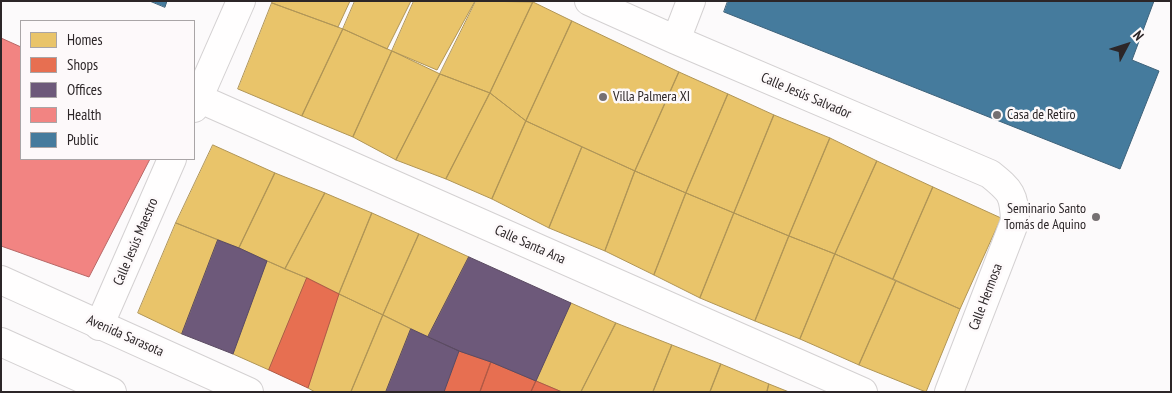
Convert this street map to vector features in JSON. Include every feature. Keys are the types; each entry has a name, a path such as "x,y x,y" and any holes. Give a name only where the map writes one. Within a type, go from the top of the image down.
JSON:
{"street":[{"path":"196,103 241,1"},
{"name":"Calle Jesús Salvador","path":"590,1 676,40 990,174 1005,186 1014,201"},
{"path":"676,40 691,1"},
{"name":"Calle Santa Ana","path":"196,103 863,392"},
{"name":"Calle Jesús Maestro","path":"99,326 172,160"},
{"name":"Calle Hermosa","path":"949,392 1015,221 1014,201"},
{"name":"Avenida Sarasota","path":"1,280 99,326 249,392"},
{"path":"1,342 112,392"}],"building: Homes":[{"path":"273,1 350,1 338,27 272,3"},
{"path":"355,1 411,1 387,49 343,29"},
{"path":"414,1 475,1 437,70 392,51"},
{"path":"476,1 533,2 490,93 440,74"},
{"path":"533,2 572,21 526,121 490,93"},
{"path":"272,3 343,29 302,116 238,89"},
{"name":"Villa Palmera XI","path":"572,21 679,72 635,171 526,121"},
{"path":"343,29 392,51 353,137 302,116"},
{"path":"392,51 440,74 396,160 353,137"},
{"path":"679,72 728,94 686,193 635,171"},
{"path":"440,74 490,93 446,179 396,160"},
{"path":"490,93 526,121 492,199 446,179"},
{"path":"728,94 774,115 734,213 686,193"},
{"path":"774,115 830,138 789,236 734,213"},
{"path":"526,121 582,147 549,228 492,199"},
{"path":"830,138 877,161 835,254 789,236"},
{"path":"213,145 275,173 239,248 176,223"},
{"path":"582,147 635,171 605,251 549,228"},
{"path":"877,161 933,187 893,279 835,254"},
{"path":"635,171 686,193 654,275 605,251"},
{"path":"275,173 325,193 285,269 239,248"},
{"path":"933,187 1001,218 960,309 893,279"},
{"path":"325,193 372,213 339,294 285,269"},
{"path":"686,193 734,213 700,298 654,275"},
{"path":"372,213 419,234 383,315 339,294"},
{"path":"734,213 789,236 755,321 700,298"},
{"path":"176,223 218,240 182,334 138,313"},
{"path":"419,234 469,257 428,337 383,315"},
{"path":"789,236 835,254 800,339 755,321"},
{"path":"835,254 896,281 859,365 800,339"},
{"path":"267,261 307,278 269,370 233,354"},
{"path":"896,281 960,309 926,392 859,365"},
{"path":"339,294 383,315 351,392 315,392 308,388"},
{"path":"571,303 616,323 581,392 562,392 536,381"},
{"path":"383,315 411,329 386,392 351,392"},
{"path":"616,323 672,345 653,392 581,392"},
{"path":"672,345 721,364 710,392 653,392"},
{"path":"721,364 769,384 767,392 710,392"},
{"path":"769,384 789,392 767,392"}],"building: Shops":[{"path":"307,278 339,294 308,388 269,370"},
{"path":"459,351 491,362 480,392 444,392"},
{"path":"491,362 536,381 531,392 480,392"},
{"path":"536,381 562,392 531,392"}],"building: Offices":[{"path":"218,240 267,261 233,354 182,334"},
{"path":"469,257 571,303 536,381 428,337"},
{"path":"411,329 459,351 444,392 386,392"}],"building: Health":[{"path":"1,38 20,47 20,160 149,160 89,277 1,246"}],"building: Public":[{"path":"150,1 167,1 165,7"},
{"path":"728,1 1154,1 1132,60 1159,71 1120,169 724,12"}],"place":[{"name":"Villa Palmera XI","path":"603,97"},
{"name":"Casa de Retiro","path":"997,115"},
{"name":"Seminario Santo Tomás de Aquino","path":"1096,217"}]}
